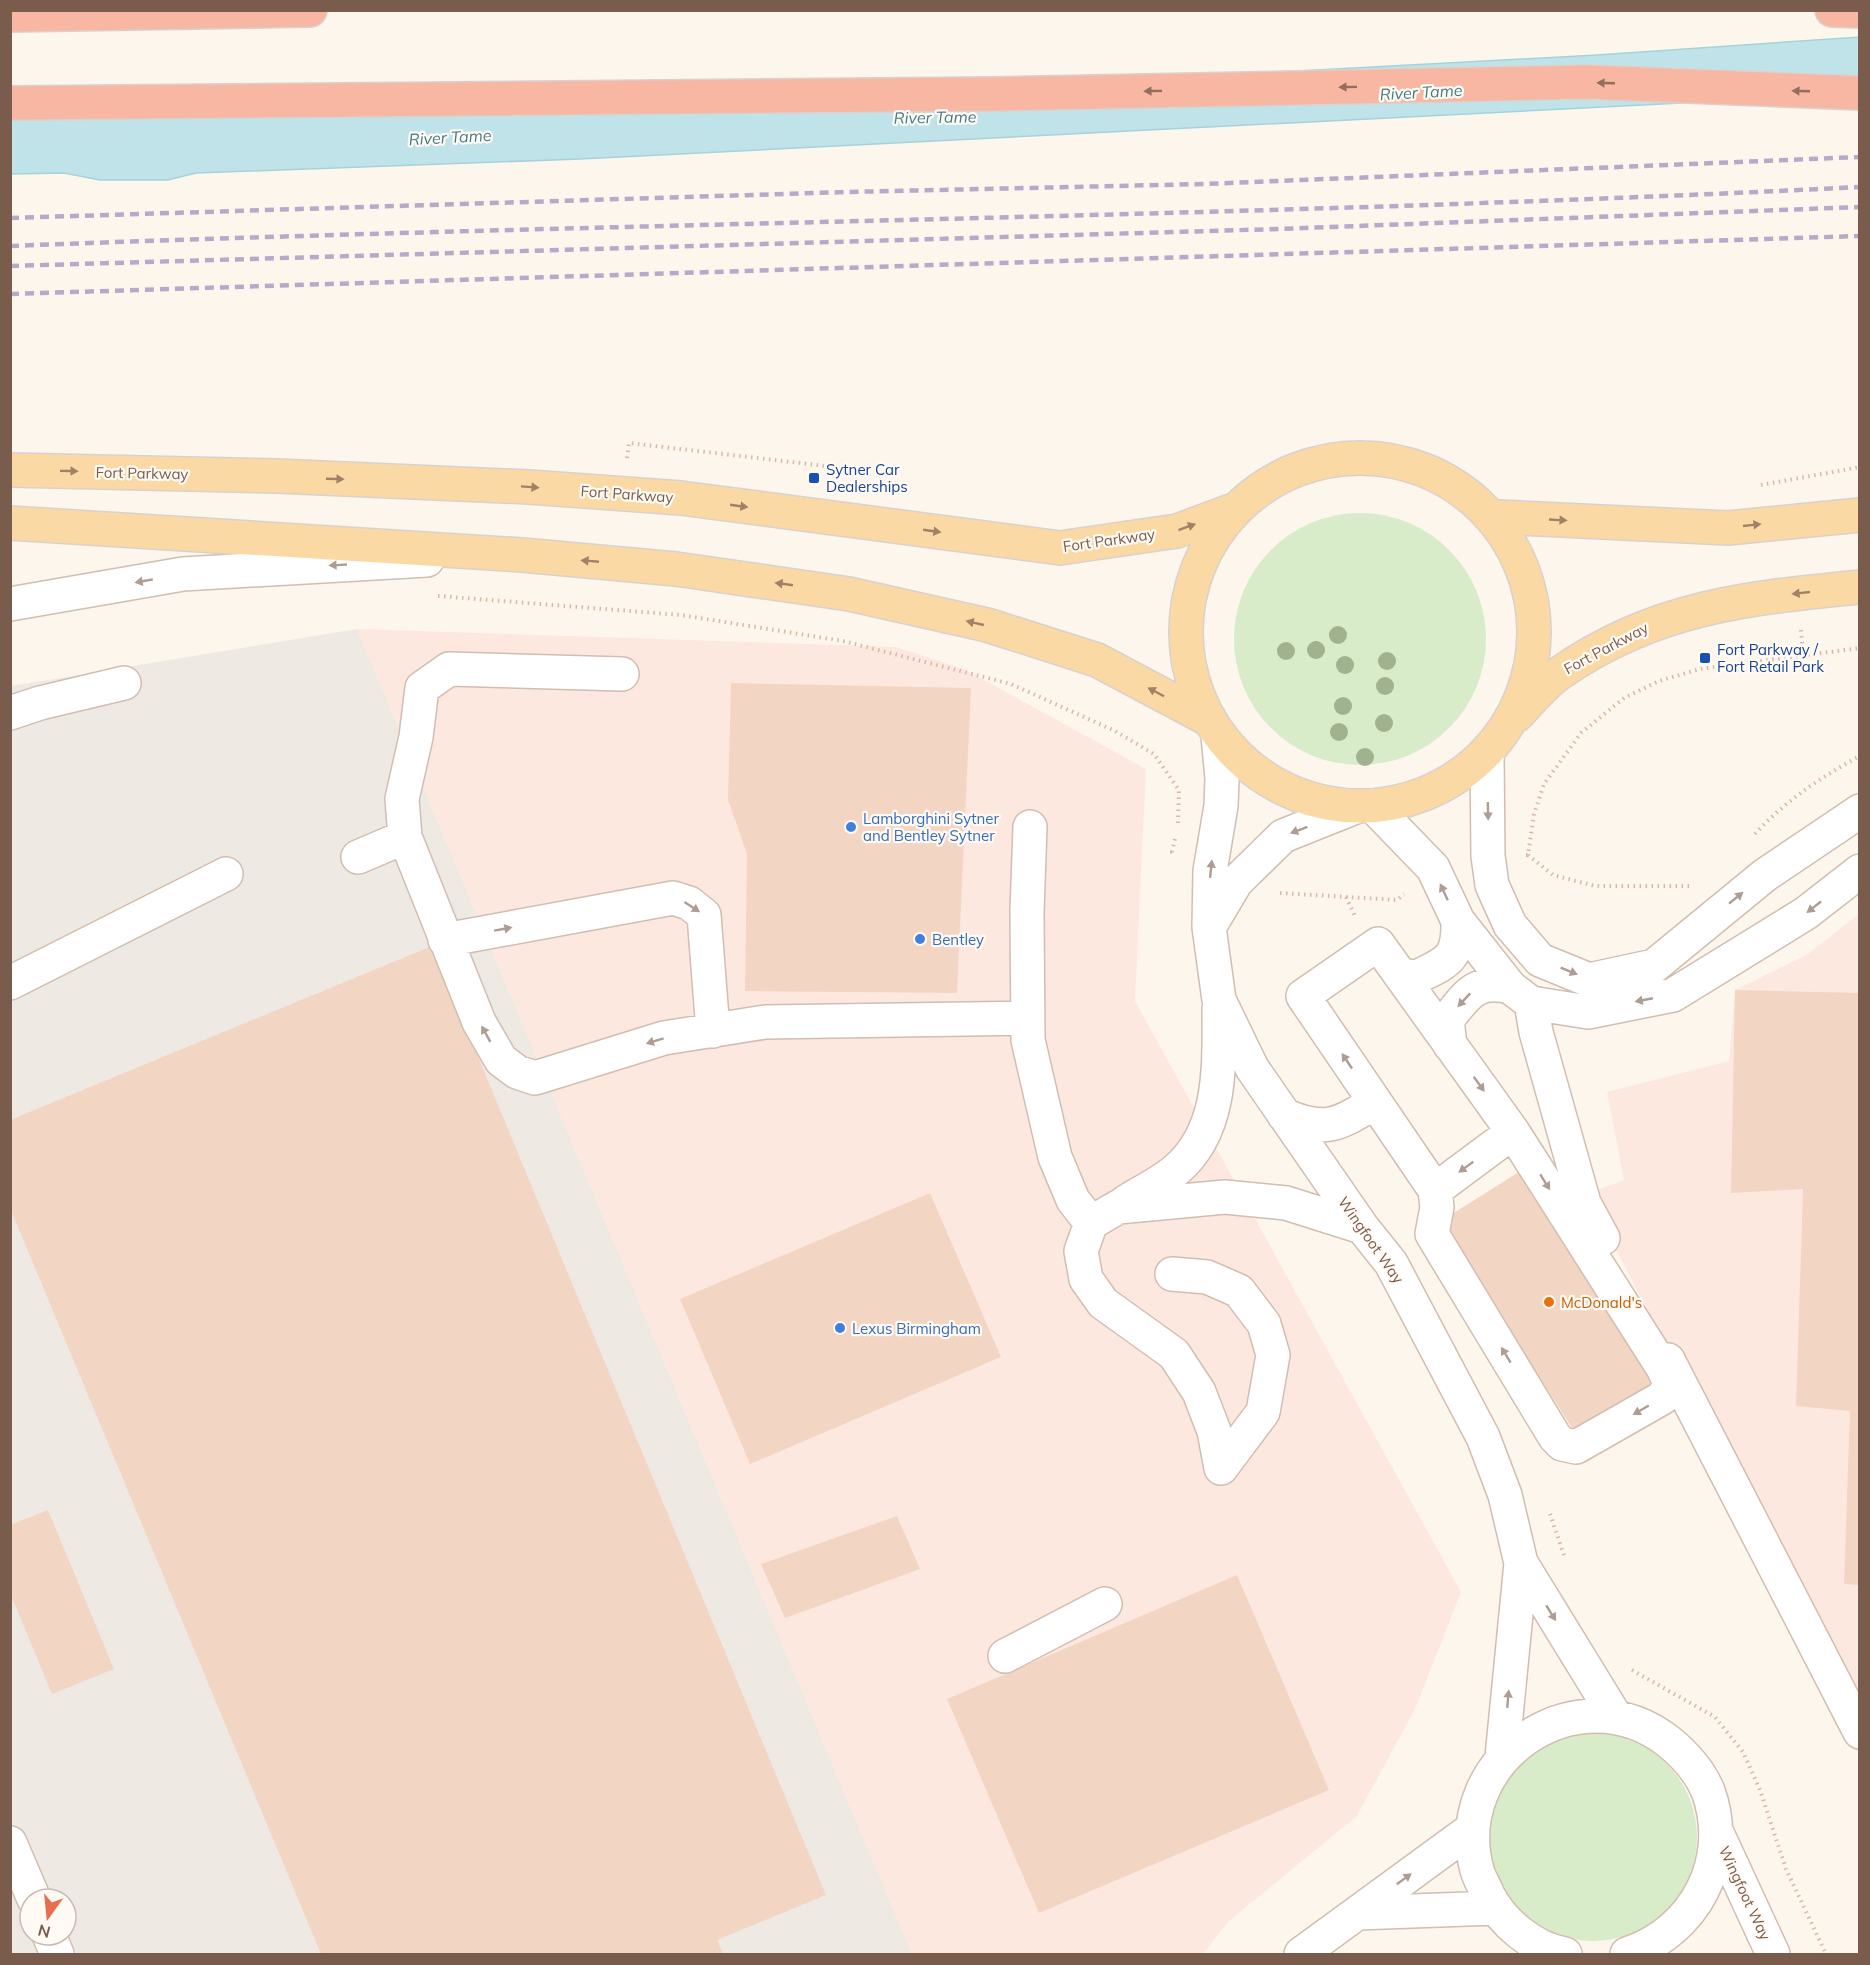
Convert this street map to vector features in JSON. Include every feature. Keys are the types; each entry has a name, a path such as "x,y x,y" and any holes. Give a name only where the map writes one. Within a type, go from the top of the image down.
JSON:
{"highway":[{"path":"10,15 310,10"},
{"path":"1832,10 1860,11"},
{"path":"10,103 994,94 1588,82 1860,93"}],"main road":[{"name":"Fort Parkway","path":"1511,720 1532,659 1535,629 1530,595 1499,517 1450,482 1427,470 1373,457 1347,457 1293,472 1268,484 1236,509 1209,544 1195,573 1188,600 1185,643 1189,673 1200,705 1213,727 1242,763 1260,777 1285,791 1321,803 1363,807 1390,804 1416,796 1487,753 1511,720 1559,674 1643,626 1701,608 1798,593 1860,587"},
{"name":"Fort Parkway","path":"10,470 481,485 669,497 1060,548 1177,531 1236,509"},
{"path":"1499,517 1728,528 1860,515"},
{"name":"Fort Parkway","path":"10,523 522,555 676,569 849,594 987,625 1097,660 1213,727"}],"street":[{"path":"10,604 183,574 522,555"},
{"path":"622,674 449,669 422,688 416,737 402,799 405,837 479,1022 501,1059 517,1072 535,1078 664,1038 765,1022 1027,1018"},
{"path":"10,713 40,703 124,683"},
{"name":"Wingfoot Way","path":"1213,727 1222,778 1223,877 1209,927 1219,1000 1252,1068 1362,1227 1391,1263 1483,1437 1505,1495 1521,1563 1615,1716"},
{"path":"1487,753 1488,856 1492,885 1510,925 1540,960 1589,980 1654,966 1765,875 1860,811"},
{"name":"Wingfoot Way","path":"1223,877 1283,836 1363,807"},
{"path":"1363,807 1433,868 1458,921 1520,995 1536,1032 1584,1203 1860,1732"},
{"path":"1030,827 1027,911 1028,1040 1055,1157 1073,1200 1104,1215 1225,1197 1286,1203 1362,1227"},
{"path":"357,857 405,837"},
{"path":"1450,1045 1448,1020 1466,996 1479,987 1496,984 1520,995 1588,1012 1673,995 1806,913 1860,871"},
{"path":"10,983 226,874"},
{"path":"445,940 674,898 689,903 704,915 713,1031"},
{"path":"1400,975 1415,978 1451,958 1459,944 1458,921"},
{"path":"1378,944 1400,975 1513,1132 1664,1368 1671,1385 1662,1398 1576,1447 1562,1444 1555,1437 1432,1234 1437,1207 1435,1190 1303,996 1378,944"},
{"path":"1172,1274 1207,1277 1239,1291 1264,1324 1273,1355 1263,1412 1221,1468 1214,1431 1199,1392 1174,1354 1103,1303 1086,1279 1081,1251 1104,1215 1176,1170 1208,1121 1216,1097 1219,1069 1219,1000"},
{"path":"1284,1114 1305,1124 1320,1126 1341,1123 1375,1102"},
{"path":"1435,1190 1513,1132"},
{"name":"Wingfoot Way","path":"1502,1757 1521,1563"},
{"path":"1005,1656 1105,1604"},
{"path":"1561,1954 1523,1936 1495,1908 1477,1870 1472,1829 1481,1790 1502,1757 1535,1731 1573,1717 1615,1716 1654,1730 1686,1756 1707,1791 1717,1831 1713,1867 1699,1901 1676,1929 1644,1952"},
{"path":"1301,1954 1472,1829"},
{"name":"Wingfoot Way","path":"1717,1831 1773,1954"},
{"path":"10,1843 29,1887"},
{"path":"1357,1913 1495,1908"}],"path":[{"path":"430,596 681,615 843,641 1011,684 1115,731 1154,754 1179,790 1178,826"},
{"path":"1528,855 1534,814 1544,784 1581,733 1624,698 1659,681 1701,669 1860,648"},
{"path":"1750,839 1771,817 1822,777 1860,756"},
{"path":"1176,834 1172,852 1223,877 1266,892 1397,900 1433,868"},
{"path":"1488,856 1528,855 1553,875 1594,886 1659,888 1702,885"}],"shaded area":[{"path":"357,629 896,647 966,670 1146,769 1135,1001 1461,1592 1416,1707 1357,1816 1229,1921 1203,1954 912,1954"},
{"path":"357,629 912,1954 11,1954 11,686"},
{"path":"1859,914 1859,1717 1587,1194 1624,1180 1607,1092 1729,1061 1735,990 1808,954"}],"green space":[{"path":"1348,513 1372,513 1397,518 1420,528 1440,541 1458,559 1471,579 1481,602 1486,639 1484,664 1477,687 1458,719 1440,737 1420,750 1397,760 1372,765 1348,765 1323,760 1300,750 1280,737 1262,719 1249,699 1239,676 1234,651 1234,627 1239,602 1249,579 1262,559 1280,541 1300,528 1323,518"},
{"path":"1583,1733 1603,1733 1623,1737 1642,1745 1667,1763 1680,1779 1689,1797 1697,1827 1693,1867 1689,1877 1680,1895 1667,1911 1651,1924 1623,1937 1603,1941 1583,1941 1563,1937 1544,1929 1527,1918 1512,1903 1493,1867 1489,1847 1489,1827 1493,1807 1501,1788 1512,1771 1527,1756 1563,1737"}],"water":[{"name":"River Tame","path":"1860,37 1859,94 580,159 196,173 168,180 100,180 64,173 11,174 10,120 573,110 1597,55"}],"building":[{"name":"Lamborghini Sytner and Bentley Sytner","path":"731,683 971,688 957,993 745,991 747,854 728,800"},
{"path":"432,946 826,1895 717,1940 723,1954 321,1954 10,1208 10,1120"},
{"path":"1735,990 1860,993 1860,1585 1844,1584 1850,1411 1796,1406 1803,1189 1731,1193"},
{"name":"McDonald's","path":"1522,1170 1659,1384 1575,1433 1441,1221"},
{"name":"Lexus Birmingham","path":"930,1193 1001,1357 750,1464 680,1299"},
{"path":"48,1510 114,1669 52,1694 10,1593 10,1525"},
{"path":"897,1516 920,1569 785,1618 761,1564"},
{"path":"1237,1575 1329,1790 1039,1913 947,1699"}],"railway":[{"path":"10,218 847,192 1205,184 1860,157"},
{"path":"10,246 1398,206 1860,187"},
{"path":"10,266 1278,229 1860,207"},
{"path":"10,294 1860,236"}],"place":[{"name":"Sytner Car Dealerships","path":"814,478"},
{"name":"Fort Parkway / Fort Retail Park","path":"1705,658"},
{"name":"Lamborghini Sytner and Bentley Sytner","path":"851,827"},
{"name":"Bentley","path":"920,939"},
{"name":"McDonald's","path":"1549,1302"},
{"name":"Lexus Birmingham","path":"840,1328"}]}
